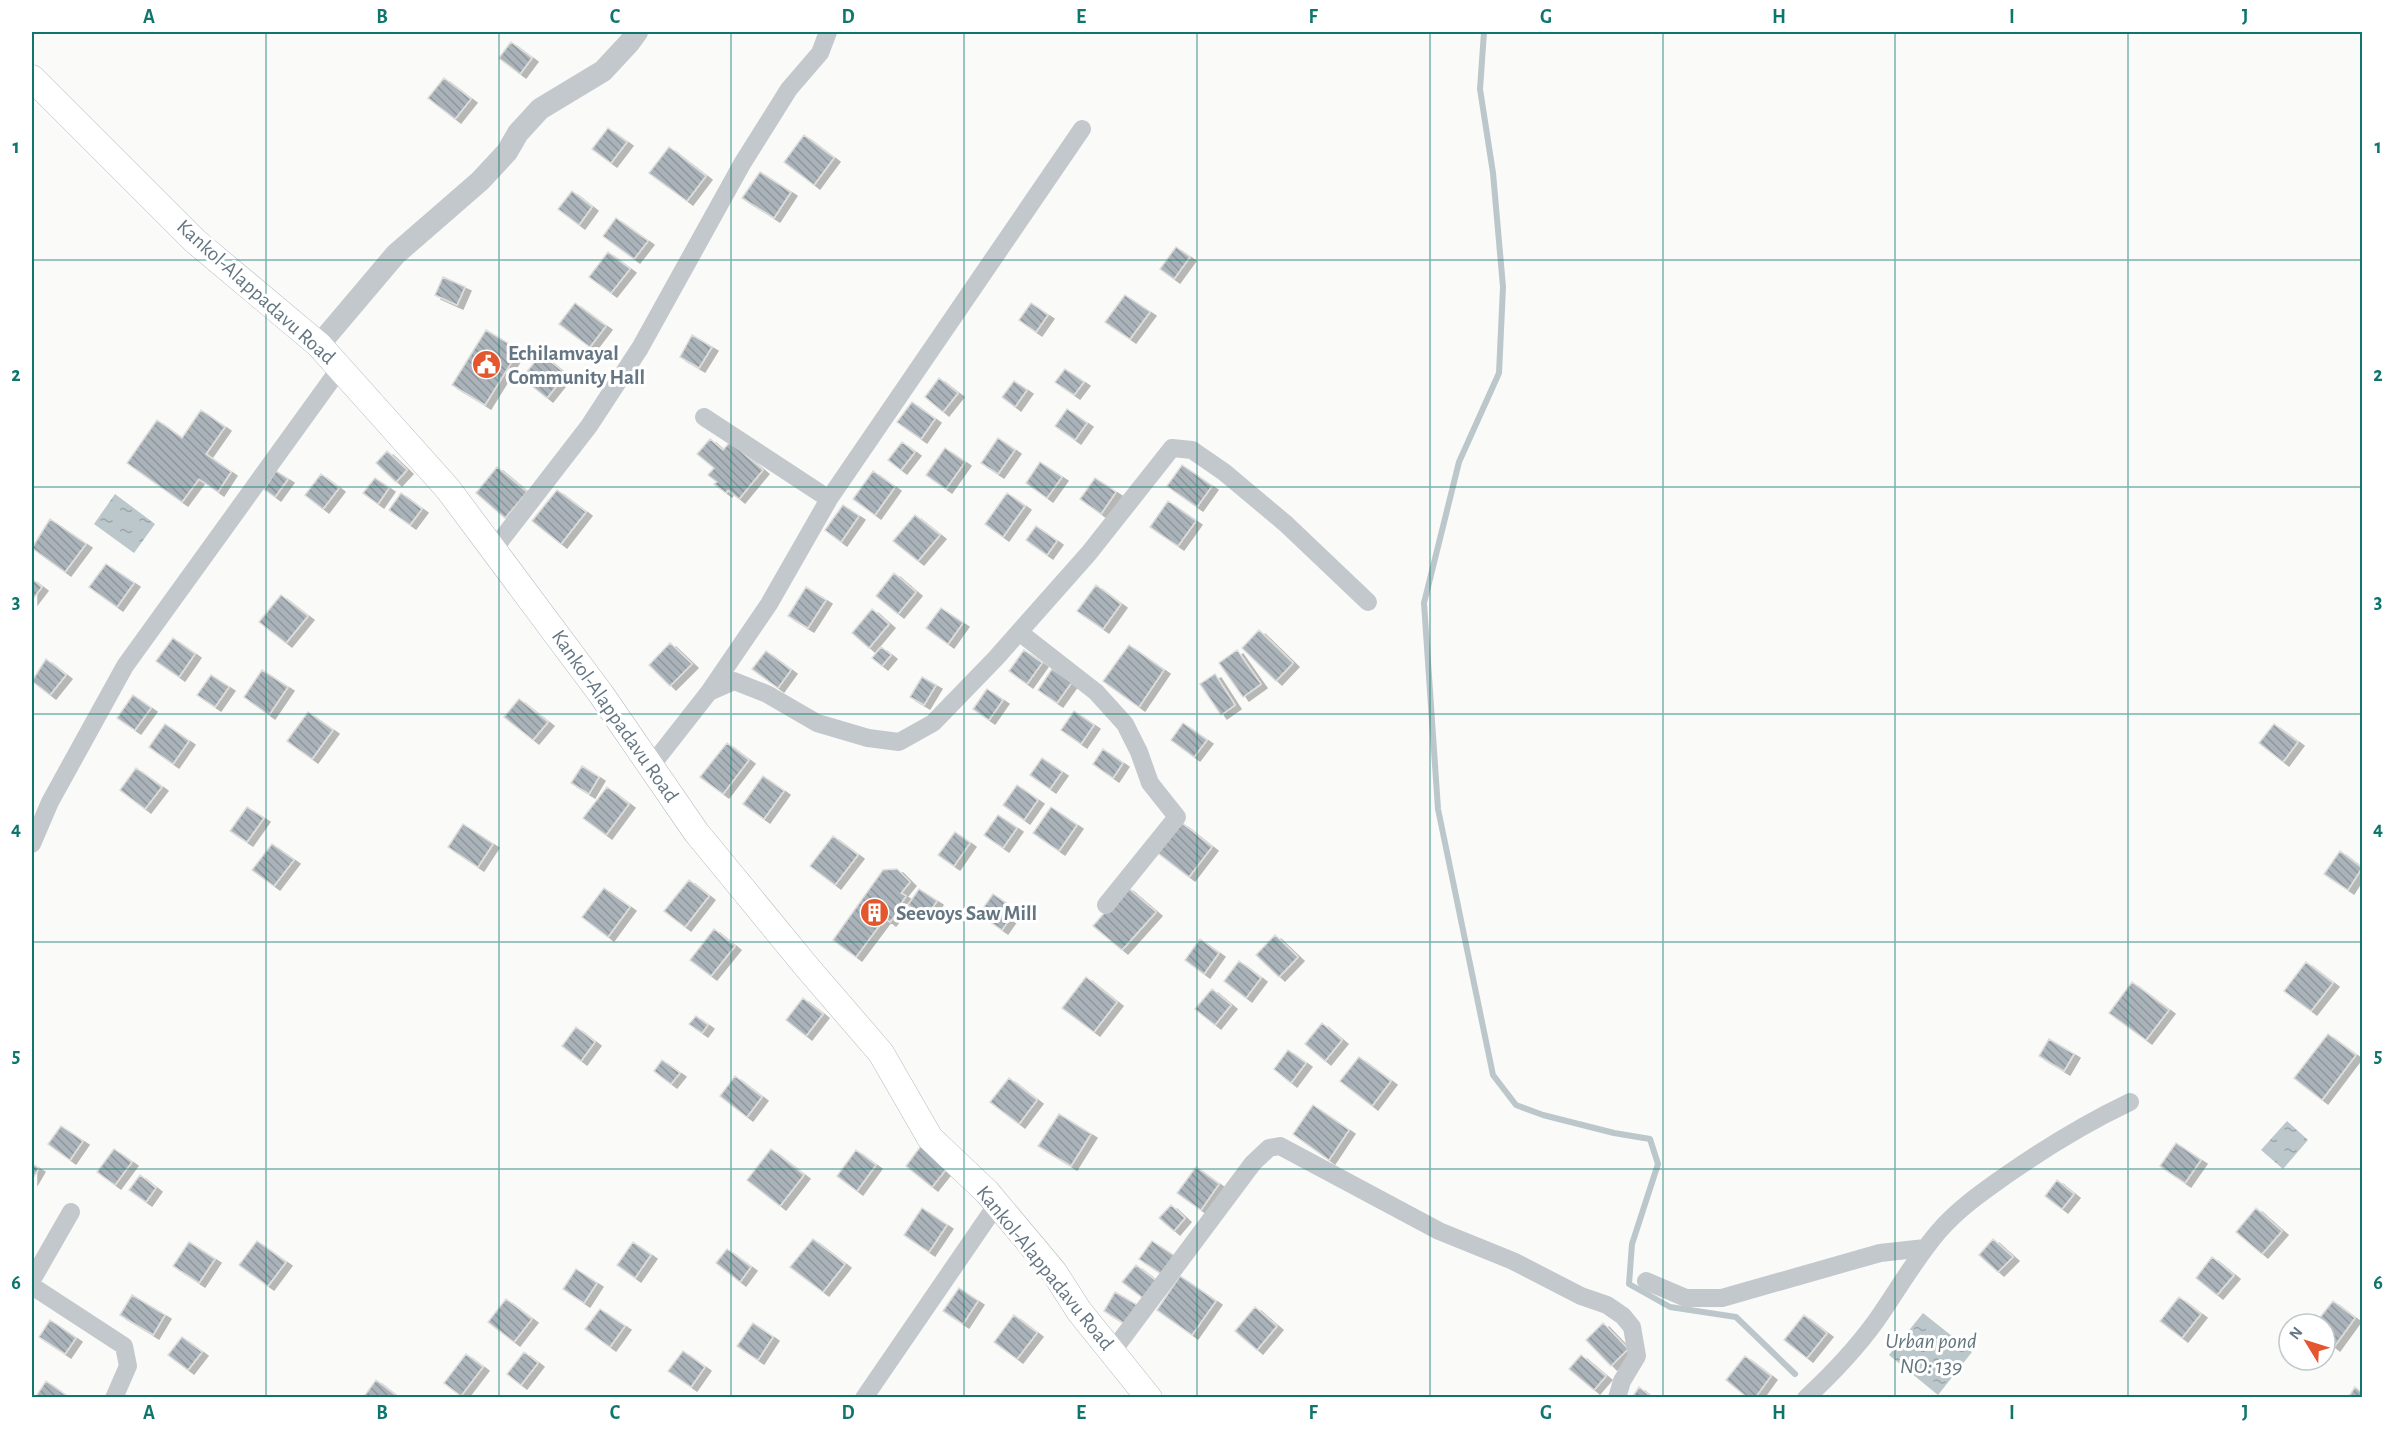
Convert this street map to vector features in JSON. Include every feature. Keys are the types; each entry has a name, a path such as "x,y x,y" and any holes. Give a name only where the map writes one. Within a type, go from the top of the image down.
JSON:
{"main road":[{"name":"Kankol-Alappadavu Road","path":"32,78 195,240 319,345 448,489 601,694 696,832 881,1053 930,1138 987,1192 1054,1272 1079,1311 1149,1398"}],"street":[{"path":"319,345 396,254 480,181 507,152 518,133 540,109 603,71 629,44 637,32"},
{"path":"494,549 589,426 640,348 742,164 789,89 820,53 828,32"},
{"path":"651,766 709,692 769,604 829,499 1082,129"},
{"path":"32,844 50,802 125,666 340,368"},
{"path":"704,417 829,499"},
{"path":"709,692 734,681 767,694 817,723 868,738 899,742 933,723 1019,632 1089,553 1172,448 1192,450 1224,472 1286,524 1368,603"},
{"path":"1019,632 1096,692 1125,724 1139,752 1150,783 1177,817 1106,905"},
{"path":"1806,1398 1850,1355 1925,1248 1964,1205 2048,1147 2095,1119 2130,1102"},
{"path":"1113,1352 1253,1163 1269,1148 1280,1146 1439,1231 1513,1261 1581,1296 1607,1305 1623,1316 1632,1327 1637,1356 1622,1381 1617,1398"},
{"path":"864,1398 997,1204"},
{"path":"32,1280 71,1212"},
{"path":"1646,1281 1686,1298 1722,1298 1880,1253 1925,1248"},
{"path":"32,1286 124,1346 128,1366 114,1398"}],"water":[{"path":"115,494 155,524 134,553 94,524"},
{"path":"2287,1121 2308,1140 2283,1169 2261,1150"},
{"name":"Urban pond NO: 139","path":"1923,1313 1972,1352 1938,1395 1889,1355"}],"building":[{"path":"511,42 532,58 520,74 499,58"},
{"path":"444,78 471,99 455,119 428,98"},
{"path":"608,128 627,142 611,163 592,149"},
{"path":"804,135 834,158 814,185 784,162"},
{"path":"669,147 706,176 687,201 649,173"},
{"path":"760,172 791,192 774,218 742,198"},
{"path":"572,191 592,207 579,225 558,209"},
{"path":"616,218 648,241 634,259 603,236"},
{"path":"1176,247 1190,257 1174,279 1160,269"},
{"path":"608,252 630,269 611,293 589,277"},
{"path":"443,277 465,287 457,305 435,295"},
{"path":"1125,295 1150,312 1130,339 1105,322"},
{"path":"575,303 606,326 590,347 559,324"},
{"path":"1031,303 1048,315 1036,332 1019,320"},
{"name":"Echilamvayal Community Hall","path":"486,330 519,350 485,405 452,385"},
{"path":"692,335 712,347 699,368 680,357"},
{"path":"541,354 566,374 547,398 522,378"},
{"path":"1065,369 1084,382 1074,395 1055,382"},
{"path":"939,378 958,393 943,412 925,397"},
{"path":"1014,381 1027,390 1015,407 1002,397"},
{"path":"912,402 935,419 921,439 897,422"},
{"path":"1067,409 1087,423 1075,440 1055,426"},
{"path":"201,410 225,427 206,454 231,472 218,492 199,479 182,502 127,463 157,420 182,438"},
{"path":"998,438 1015,450 998,474 981,463"},
{"path":"710,439 723,450 730,442 763,470 739,499 728,490 726,493 714,484 717,482 708,475 714,468 697,454"},
{"path":"902,442 915,452 901,470 888,460"},
{"path":"945,448 965,462 946,489 926,475"},
{"path":"387,451 407,470 396,482 376,463"},
{"path":"1040,462 1062,477 1047,498 1026,483"},
{"path":"1182,465 1212,486 1197,507 1167,486"},
{"path":"497,467 527,492 505,518 476,493"},
{"path":"276,471 288,479 275,497 264,489"},
{"path":"873,471 895,487 875,515 853,499"},
{"path":"321,474 339,488 323,509 305,495"},
{"path":"375,478 389,488 378,504 363,493"},
{"path":"1095,478 1116,492 1101,514 1080,499"},
{"path":"557,490 586,512 561,544 532,521"},
{"path":"401,493 422,509 410,525 389,510"},
{"path":"1007,493 1025,506 1003,537 985,524"},
{"path":"1168,501 1196,521 1178,546 1150,527"},
{"path":"843,505 859,516 841,542 825,530"},
{"path":"915,515 940,535 918,561 893,541"},
{"path":"50,519 86,544 65,572 32,548"},
{"path":"1036,526 1057,541 1047,555 1026,540"},
{"path":"106,564 134,583 117,607 89,587"},
{"path":"894,573 916,592 898,614 876,596"},
{"path":"32,579 42,587 32,600"},
{"path":"1096,585 1121,604 1103,629 1077,611"},
{"path":"806,587 826,600 808,628 788,616"},
{"path":"281,595 308,616 286,643 259,622"},
{"path":"941,608 963,623 948,644 926,628"},
{"path":"872,609 889,624 869,648 852,633"},
{"path":"1259,630 1293,663 1276,681 1242,648"},
{"path":"173,638 195,654 179,677 156,661"},
{"path":"670,643 692,664 670,686 649,665"},
{"path":"1129,645 1164,670 1139,707 1103,681"},
{"path":"881,647 891,655 882,666 872,658"},
{"path":"1024,650 1042,663 1027,684 1009,671"},
{"path":"1237,650 1261,684 1243,697 1219,663"},
{"path":"766,651 791,670 778,688 752,669"},
{"path":"46,659 66,675 50,695 32,681"},
{"path":"1052,669 1072,682 1057,703 1038,690"},
{"path":"262,670 288,687 269,715 244,697"},
{"path":"1215,674 1235,705 1221,715 1200,684"},
{"path":"211,675 229,687 215,707 197,695"},
{"path":"922,677 936,685 924,705 910,697"},
{"path":"987,689 1003,700 989,720 973,709"},
{"path":"133,695 151,708 135,730 117,718"},
{"path":"519,699 548,722 533,740 504,717"},
{"path":"1074,711 1094,725 1081,744 1061,730"},
{"path":"308,712 333,730 312,759 287,741"},
{"path":"1183,723 1207,740 1194,757 1171,740"},
{"path":"165,724 189,741 173,764 149,747"},
{"path":"2274,724 2298,742 2283,762 2259,743"},
{"path":"727,743 749,760 723,794 700,777"},
{"path":"1103,749 1123,763 1113,778 1093,764"},
{"path":"1042,758 1062,772 1050,789 1030,775"},
{"path":"582,766 599,777 589,794 571,783"},
{"path":"136,768 162,787 145,809 120,790"},
{"path":"763,776 784,791 764,819 743,804"},
{"path":"1017,785 1038,800 1024,820 1003,805"},
{"path":"607,787 629,804 606,835 583,818"},
{"path":"247,807 264,818 247,842 230,831"},
{"path":"1051,807 1077,825 1059,851 1033,833"},
{"path":"998,815 1017,828 1003,848 984,835"},
{"path":"1182,823 1212,847 1189,877 1158,853"},
{"path":"463,824 493,844 478,867 448,847"},
{"path":"955,832 970,843 954,866 938,855"},
{"path":"833,836 858,855 835,885 810,866"},
{"path":"272,844 294,860 274,886 252,870"},
{"path":"2340,851 2362,868 2348,890 2324,874"},
{"name":"Seevoys Saw Mill","path":"897,869 910,882 901,893 906,896 900,905 902,907 890,922 885,918 856,957 833,940 883,870"},
{"path":"689,880 709,896 685,927 664,911"},
{"path":"1127,887 1156,912 1122,950 1093,926"},
{"path":"604,888 630,907 608,937 582,917"},
{"path":"919,889 937,901 926,917 908,905"},
{"path":"993,894 1016,910 1002,930 979,914"},
{"path":"714,929 735,946 711,976 690,960"},
{"path":"1275,935 1298,957 1279,977 1256,955"},
{"path":"1200,939 1219,953 1204,974 1185,960"},
{"path":"1239,961 1261,978 1246,998 1224,981"},
{"path":"2306,962 2333,983 2311,1011 2284,991"},
{"path":"1086,977 1117,1002 1094,1032 1062,1008"},
{"path":"2132,982 2169,1010 2146,1040 2109,1013"},
{"path":"1212,989 1231,1005 1215,1025 1195,1009"},
{"path":"803,998 823,1014 806,1036 786,1020"},
{"path":"696,1016 708,1025 702,1033 689,1024"},
{"path":"1322,1023 1342,1040 1325,1061 1305,1044"},
{"path":"576,1027 595,1042 581,1061 562,1046"},
{"path":"2328,1034 2356,1055 2322,1100 2294,1078"},
{"path":"2049,1039 2074,1054 2064,1071 2039,1056"},
{"path":"1288,1050 1306,1063 1291,1083 1274,1069"},
{"path":"1359,1057 1391,1081 1372,1106 1340,1081"},
{"path":"662,1060 680,1073 671,1084 654,1071"},
{"path":"735,1076 762,1097 747,1117 720,1096"},
{"path":"1009,1078 1037,1100 1019,1124 990,1102"},
{"path":"1313,1105 1349,1130 1329,1160 1293,1134"},
{"path":"1059,1114 1091,1134 1071,1166 1038,1146"},
{"path":"61,1126 83,1141 70,1160 48,1144"},
{"path":"2176,1143 2201,1160 2185,1183 2160,1166"},
{"path":"921,1146 948,1167 932,1187 906,1166"},
{"path":"114,1149 132,1162 115,1185 97,1172"},
{"path":"771,1149 804,1175 780,1206 747,1180"},
{"path":"856,1150 876,1165 857,1191 837,1176"},
{"path":"32,1164 39,1168 32,1180"},
{"path":"1196,1167 1219,1184 1201,1210 1177,1193"},
{"path":"140,1175 156,1188 146,1202 129,1190"},
{"path":"2057,1180 2074,1194 2062,1209 2045,1196"},
{"path":"1171,1205 1185,1218 1174,1231 1159,1218"},
{"path":"922,1208 947,1225 929,1252 904,1235"},
{"path":"2256,1208 2282,1231 2262,1254 2236,1232"},
{"path":"813,1239 845,1264 823,1292 790,1267"},
{"path":"1993,1239 2013,1257 1998,1272 1979,1255"},
{"path":"257,1241 286,1262 268,1286 239,1265"},
{"path":"1152,1241 1176,1257 1163,1275 1139,1259"},
{"path":"189,1242 215,1259 199,1283 173,1266"},
{"path":"633,1242 651,1255 635,1278 617,1265"},
{"path":"727,1249 751,1267 740,1282 716,1263"},
{"path":"2212,1257 2234,1275 2217,1295 2196,1278"},
{"path":"1136,1265 1156,1281 1143,1298 1122,1282"},
{"path":"576,1269 597,1283 584,1303 563,1289"},
{"path":"1180,1276 1216,1301 1192,1335 1157,1310"},
{"path":"959,1288 978,1301 963,1324 943,1311"},
{"path":"1115,1292 1137,1305 1125,1324 1104,1311"},
{"path":"132,1295 165,1315 153,1335 120,1315"},
{"path":"2179,1297 2201,1314 2182,1338 2160,1321"},
{"path":"506,1299 532,1319 514,1342 488,1322"},
{"path":"2333,1301 2355,1318 2337,1343 2337,1312 2324,1312"},
{"path":"1255,1307 1277,1326 1257,1350 1235,1331"},
{"path":"600,1309 625,1326 610,1347 585,1329"},
{"path":"1014,1315 1037,1333 1017,1359 994,1342"},
{"path":"1804,1315 1827,1333 1807,1358 1784,1340"},
{"path":"50,1320 76,1338 65,1354 39,1337"},
{"path":"753,1323 773,1337 758,1360 737,1346"},
{"path":"1603,1323 1628,1349 1611,1366 1586,1340"},
{"path":"182,1337 202,1352 188,1370 168,1355"},
{"path":"683,1351 705,1367 691,1387 668,1371"},
{"path":"524,1352 538,1363 521,1385 507,1374"},
{"path":"466,1354 483,1367 461,1396 444,1383"},
{"path":"1581,1355 1606,1376 1594,1390 1569,1369"},
{"path":"1745,1356 1771,1376 1755,1398 1748,1398 1726,1380"},
{"path":"376,1380 399,1398 363,1398"},
{"path":"46,1381 68,1397 68,1398 35,1398"},
{"path":"1639,1387 1652,1398 1632,1398"},
{"path":"2355,1387 2362,1393 2362,1398 2348,1398"}],"waterway":[{"path":"1484,32 1480,89 1493,173 1503,287 1499,373 1459,462 1424,603 1438,809 1493,1075 1516,1105 1543,1115 1614,1133 1650,1139 1658,1164 1632,1244 1629,1284 1670,1307 1736,1317 1795,1374"}],"place":[{"name":"Echilamvayal Community Hall","path":"487,365"},
{"name":"Seevoys Saw Mill","path":"875,913"}]}
